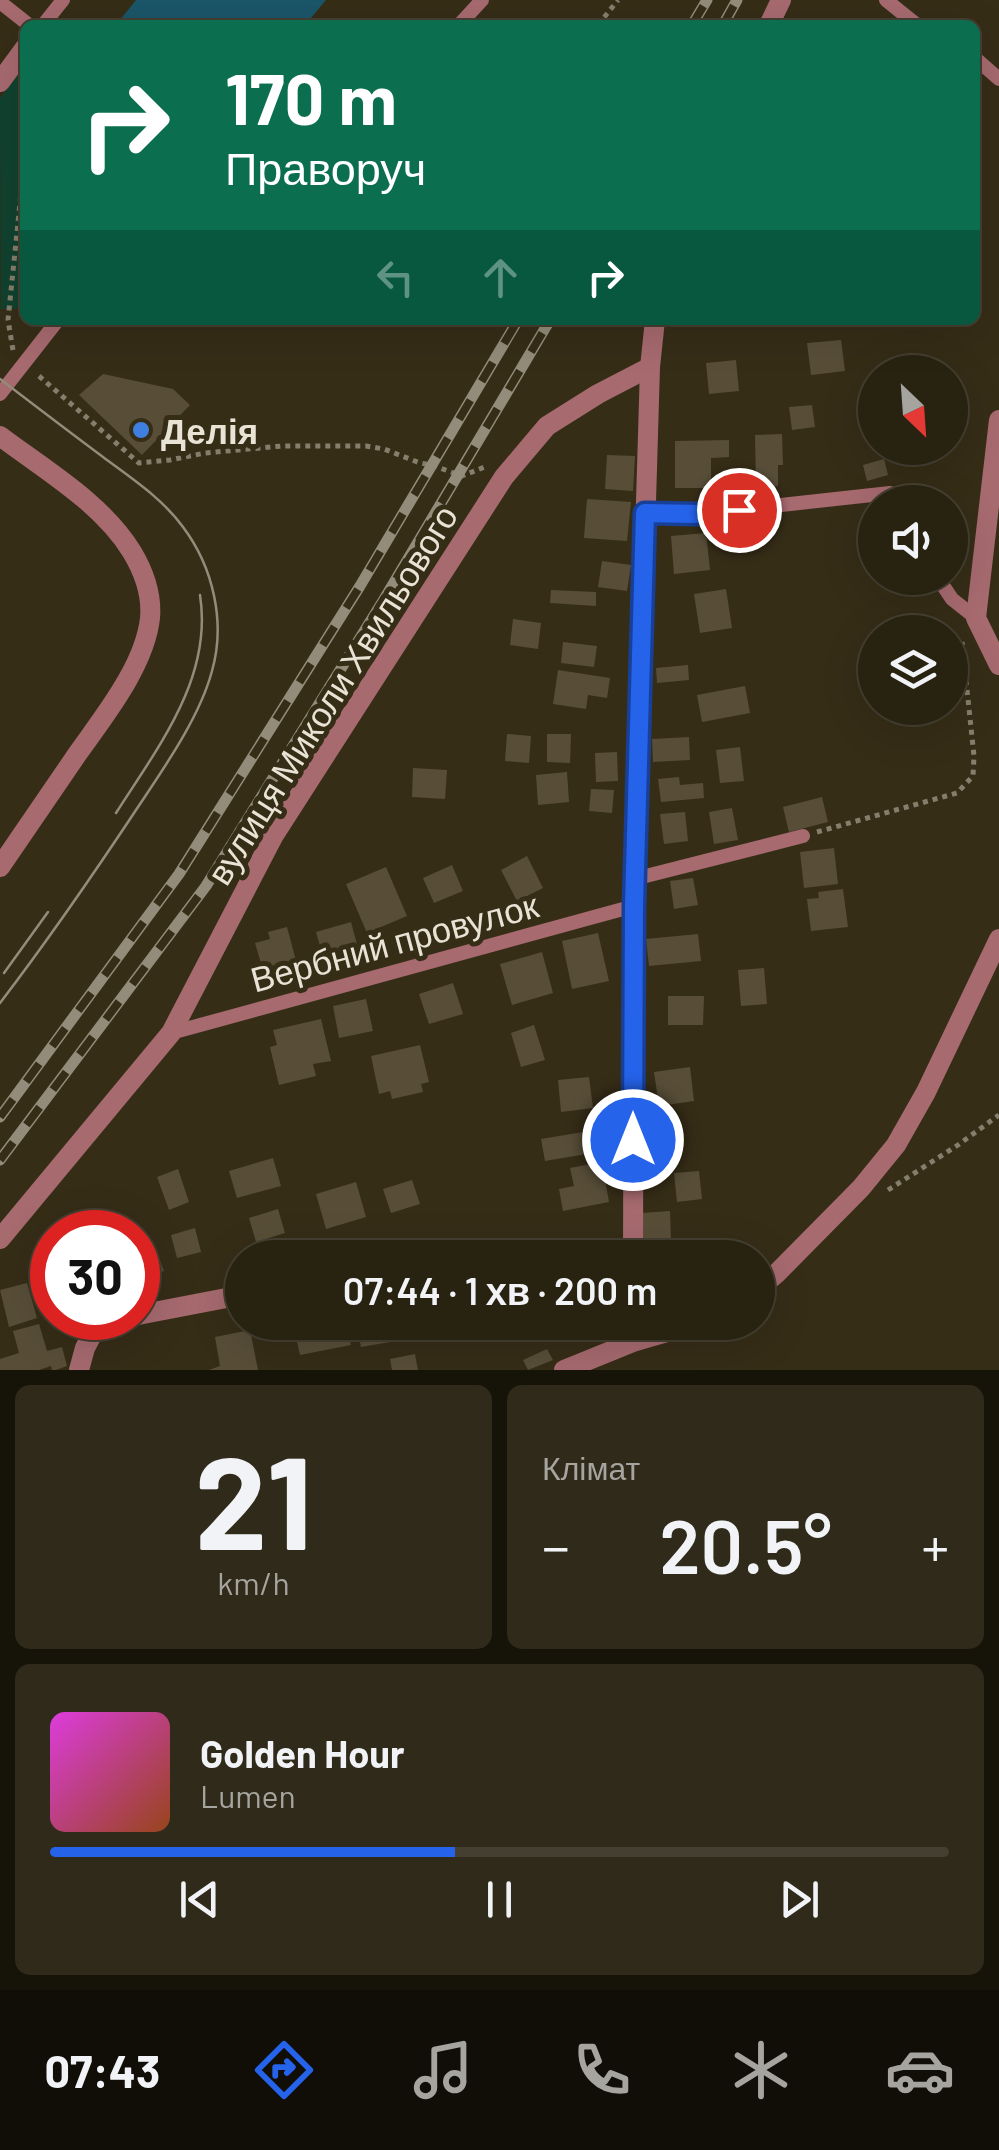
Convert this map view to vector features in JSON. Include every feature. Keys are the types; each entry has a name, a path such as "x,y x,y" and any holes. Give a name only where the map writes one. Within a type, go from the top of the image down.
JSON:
{"street":[{"path":"0,82 20,55"},
{"path":"633,1240 634,879 654,325"},
{"name":"вулиця Миколи Хвильового","path":"0,1239 171,1033 274,836 504,477 547,426 650,367"},
{"path":"999,420 976,618 999,666"},
{"path":"0,436 93,508 132,552 147,584 150,615 134,665 113,703 0,867"},
{"path":"775,1275 861,1188 896,1145 926,1092 999,940"},
{"path":"160,1311 225,1298"},
{"path":"79,1370 89,1340"},
{"path":"564,1370 618,1340"}],"lane":[{"path":"47,20 63,0"},
{"path":"464,20 482,0"},
{"path":"886,0 912,20"},
{"path":"0,2 23,20"},
{"path":"980,63 999,80"},
{"path":"0,394 54,325"},
{"path":"645,513 700,514 858,497"},
{"path":"949,595 976,618"},
{"path":"634,879 803,836"},
{"name":"Вербний провулок","path":"171,1033 634,906"}],"path":[{"path":"602,20 618,0"},
{"path":"20,203 8,320 20,368 55,388 139,463 282,446 366,446 462,476 530,446"},
{"path":"803,836 957,793 973,776 962,638 976,618"},
{"path":"874,1198 958,1146 999,1115"}],"green space":[{"path":"20,72 20,307 15,309 1,309 0,98"}],"water":[{"path":"136,0 326,0 309,20 120,20"}],"building":[{"path":"841,340 845,371 811,375 807,343"},
{"path":"736,360 739,391 709,394 706,363"},
{"name":"Делія","path":"103,374 173,389 190,405 142,455 79,395"},
{"path":"812,405 815,427 792,430 789,407"},
{"path":"782,434 783,465 778,465 778,486 756,486 755,435"},
{"path":"729,440 729,457 711,458 711,488 675,488 675,441"},
{"path":"607,455 635,456 633,491 605,489"},
{"path":"863,465 886,465 888,475 867,481"},
{"path":"587,499 631,502 627,541 584,538"},
{"path":"706,533 710,570 674,574 671,536"},
{"path":"602,561 631,565 627,591 598,587"},
{"path":"726,589 732,628 700,633 694,594"},
{"path":"551,590 596,592 596,606 550,603"},
{"path":"513,619 541,623 538,649 510,645"},
{"path":"563,642 597,646 594,667 561,663"},
{"path":"688,665 689,680 657,683 656,668"},
{"path":"558,670 610,678 607,698 588,695 586,709 553,704"},
{"path":"745,686 750,713 702,722 697,695"},
{"path":"507,734 531,736 529,763 505,761"},
{"path":"547,734 571,734 570,763 547,762"},
{"path":"689,737 690,760 653,762 652,739"},
{"path":"740,747 744,781 720,783 716,750"},
{"path":"617,752 618,781 596,782 595,753"},
{"path":"413,768 447,770 445,799 412,797"},
{"path":"567,772 569,802 538,805 536,775"},
{"path":"679,777 680,785 703,783 704,798 661,802 658,779"},
{"path":"591,789 614,790 612,813 589,811"},
{"path":"822,797 828,822 789,832 783,807"},
{"path":"732,808 738,840 714,844 709,812"},
{"path":"685,812 688,841 664,844 660,814"},
{"path":"834,848 838,884 804,888 800,852"},
{"path":"527,856 543,888 517,901 501,870"},
{"path":"452,865 463,891 434,903 423,878"},
{"path":"386,867 407,916 367,933 346,884"},
{"path":"693,878 698,905 674,909 670,881"},
{"path":"843,889 848,927 811,931 807,899 819,898 818,892"},
{"path":"351,922 358,948 323,957 316,932"},
{"path":"287,927 298,968 265,977 255,943 270,939 268,932"},
{"path":"598,933 609,981 572,989 562,941"},
{"path":"698,934 701,961 649,966 646,939"},
{"path":"542,952 553,993 512,1005 500,964"},
{"path":"764,968 767,1004 741,1006 738,970"},
{"path":"453,983 463,1014 429,1024 419,994"},
{"path":"668,996 704,996 703,1025 668,1025"},
{"path":"366,999 373,1031 339,1038 333,1006"},
{"path":"321,1019 331,1061 313,1064 316,1076 279,1085 270,1047 277,1045 273,1030"},
{"path":"534,1025 545,1060 521,1067 511,1033"},
{"path":"420,1045 429,1082 421,1084 423,1092 392,1099 390,1091 379,1094 371,1056"},
{"path":"690,1067 694,1101 659,1106 654,1072"},
{"path":"589,1077 593,1108 561,1112 558,1080"},
{"path":"589,1131 593,1153 545,1161 541,1139"},
{"path":"273,1158 281,1186 237,1198 229,1171"},
{"path":"602,1162 609,1202 563,1211 559,1189 574,1186 570,1168"},
{"path":"178,1169 189,1202 169,1210 157,1177"},
{"path":"699,1171 702,1199 677,1202 674,1173"},
{"path":"412,1180 420,1204 391,1213 383,1189"},
{"path":"356,1182 366,1217 326,1229 316,1194"},
{"path":"278,1209 285,1233 255,1240 249,1218"},
{"path":"670,1211 671,1240 643,1240 642,1213"},
{"path":"195,1228 201,1252 177,1258 171,1235"},
{"path":"27,1283 30,1320 9,1327 0,1290"},
{"path":"30,1326 30,1340 44,1340 47,1351 62,1347 67,1366 56,1370 51,1366 39,1370 0,1370 0,1359 19,1353 13,1331"},
{"path":"215,1337 252,1340 258,1370 209,1370 220,1366"},
{"path":"297,1340 350,1340 351,1345 300,1355"},
{"path":"360,1340 402,1340 361,1347"},
{"path":"547,1349 553,1360 528,1370 523,1360"},
{"path":"415,1354 418,1370 392,1370 390,1359"}],"tram line":[{"path":"0,379 146,489 175,517 209,577 218,633 207,688 181,740 89,880 0,1003"},
{"path":"116,813 164,737 190,683 202,625 200,595"},
{"path":"4,973 48,912"}],"railway":[{"path":"695,20 707,0"},
{"path":"726,20 737,0"},
{"path":"0,1117 179,874 360,586 515,325"},
{"path":"0,1160 206,886 383,601 547,325"}],"place":[{"name":"Делія","path":"141,430"}],"route":[{"path":"633,1140 634,906 645,513 739,510"}]}
